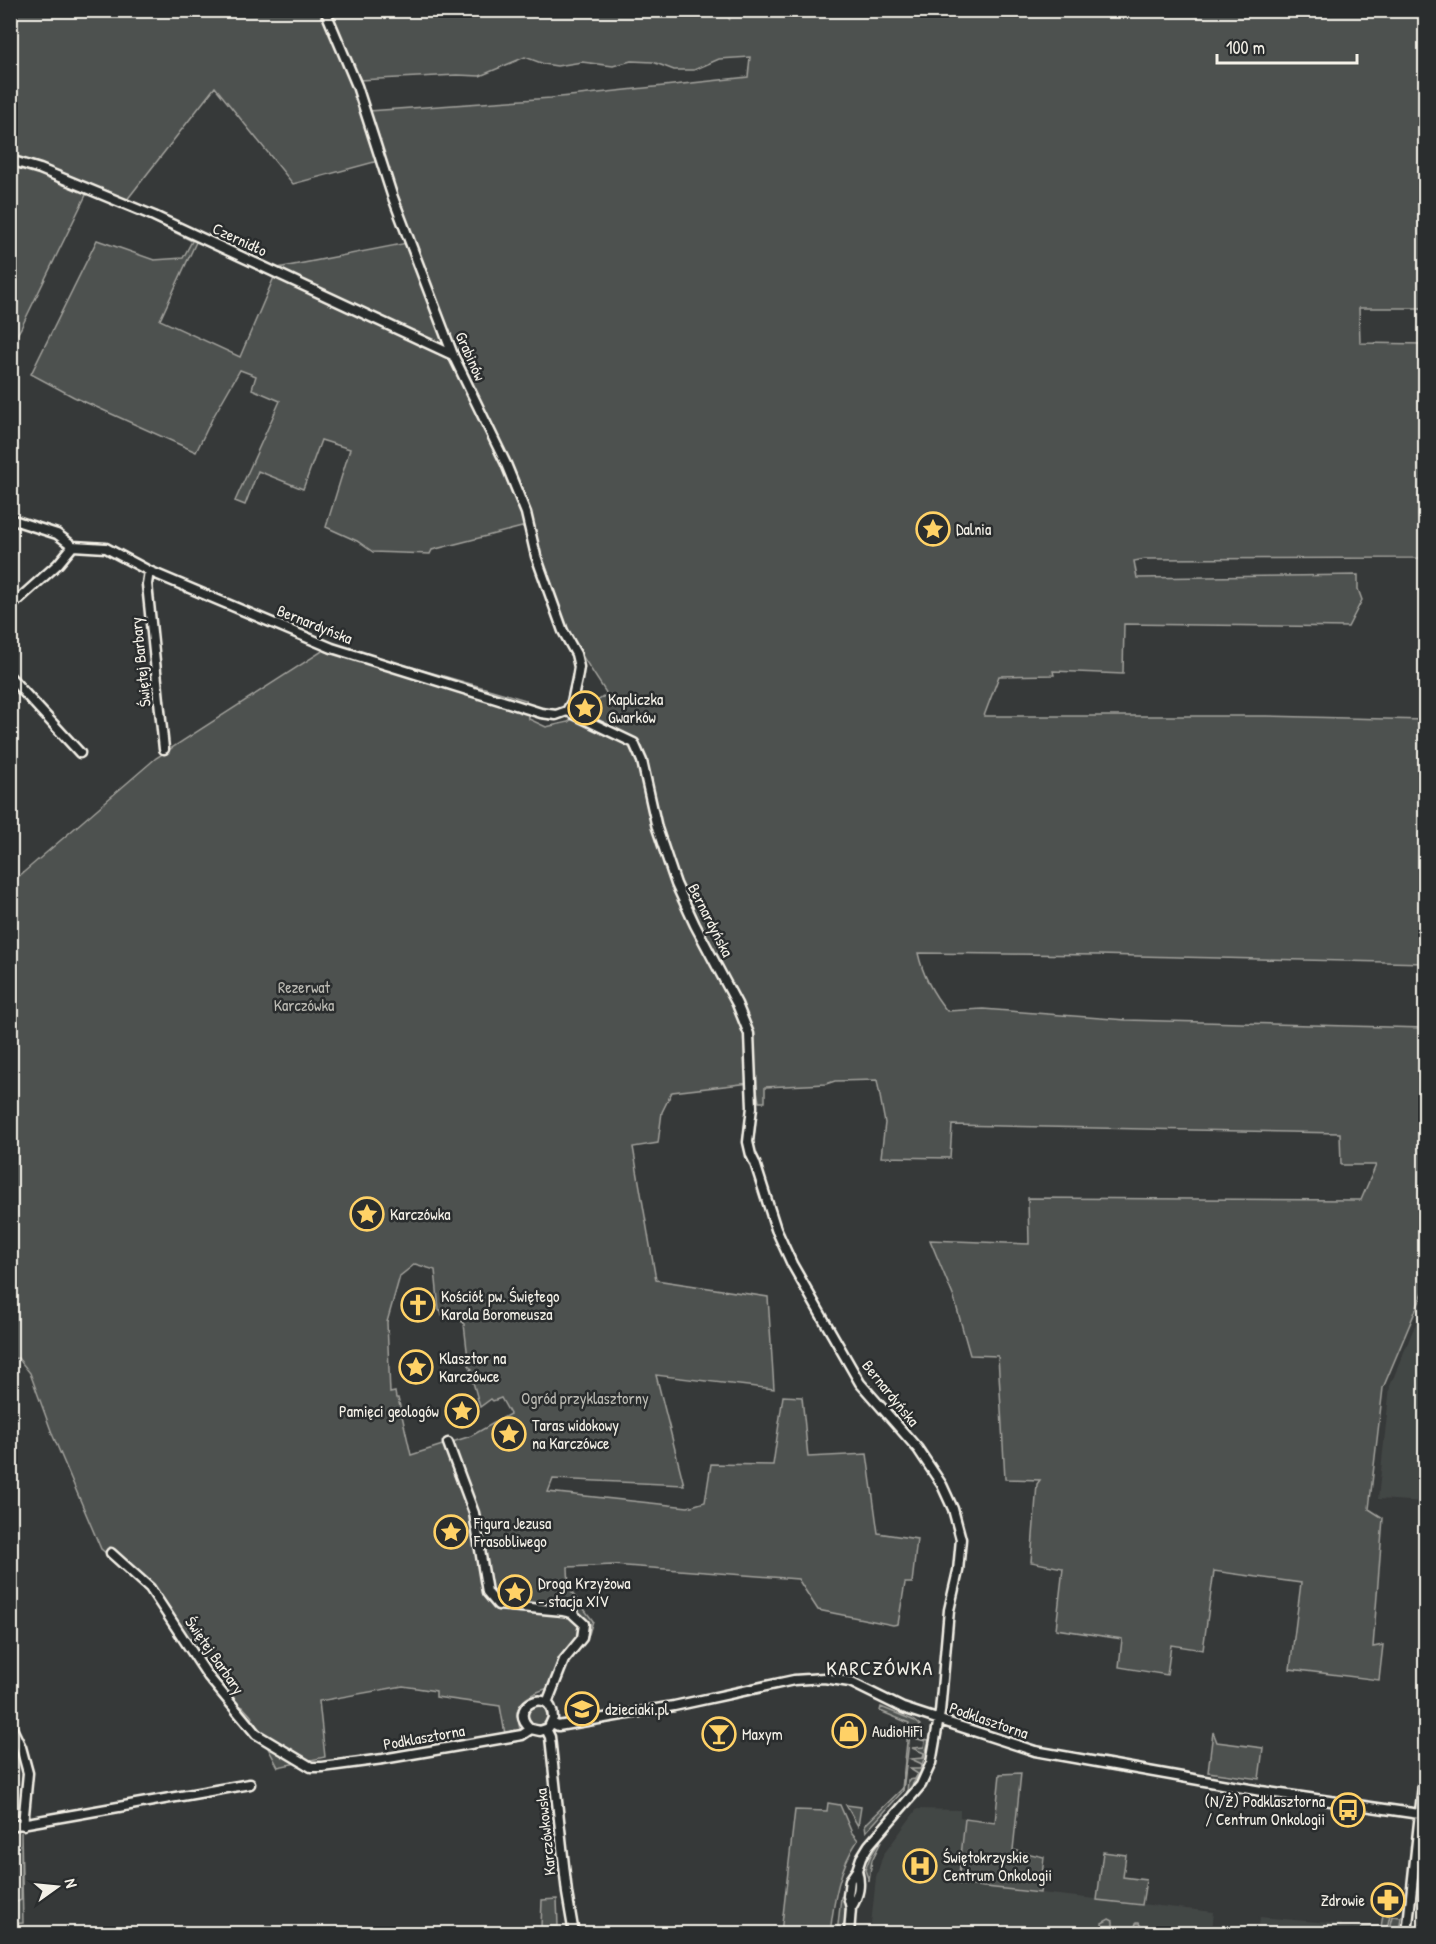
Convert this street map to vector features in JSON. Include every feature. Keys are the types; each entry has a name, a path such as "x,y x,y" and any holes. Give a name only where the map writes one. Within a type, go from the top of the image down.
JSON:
{"street":[{"name":"Grabinów","path":"325,10 357,86 392,195 453,355 506,464 526,513 536,556 563,631 576,654 579,667 572,702 567,711"},
{"name":"Czernidło","path":"10,160 40,169 153,216 453,355"},
{"name":"Bernardyńska","path":"10,519 57,534 73,546 106,548 149,572 357,657 541,713 556,715 567,711 634,743 642,761 657,828 676,884 695,926 737,1004 748,1034 752,1083 750,1149 785,1251 860,1383 922,1455 942,1485 960,1532 961,1548 949,1610 939,1719 931,1763 923,1782 870,1844 850,1880 848,1896 852,1908 849,1934"},
{"path":"10,607 58,564 73,546"},
{"name":"Świętej Barbary","path":"149,572 147,584 164,749"},
{"path":"10,677 80,753"},
{"path":"448,1443 472,1506 483,1581 494,1602 508,1607 572,1613 584,1624 582,1638 564,1660 547,1703"},
{"name":"Świętej Barbary","path":"111,1553 150,1588 208,1676 256,1734 304,1763"},
{"name":"Podklasztorna","path":"304,1763 316,1768 383,1759 522,1735 531,1729 540,1731 549,1726 615,1717 812,1678 850,1683 903,1708 1010,1745 1035,1751 1261,1791 1423,1815"},
{"path":"531,1729 523,1720 526,1707 538,1700 547,1703 553,1713 549,1726"},
{"path":"10,1724 21,1747 28,1773 23,1824"},
{"name":"Karczówkowska","path":"549,1726 567,1893 574,1934"},
{"path":"1407,1934 1423,1815 1425,1757"},
{"path":"10,1826 250,1784"}],"shaded area":[{"path":"1425,1301 1425,1502 1378,1499 1390,1386"},
{"name":"Świętokrzyskie Centrum Onkologii","path":"917,1809 960,1810 960,1817 965,1818 959,1884 1214,1912 1212,1933 1217,1933 870,1934 876,1877 883,1855"},
{"path":"1260,1917 1341,1924 1341,1927 1352,1928 1376,1926 1398,1928 1397,1934 1258,1934"}],"green space":[{"path":"723,10 730,20 726,11 1425,11 1425,308 1359,308 1360,343 1425,344 1425,555 1419,558 1145,559 1134,561 1137,578 1358,575 1358,589 1362,600 1348,627 1124,624 1123,674 1053,671 1054,675 999,676 984,716 1266,716 1425,720 1425,963 918,953 929,984 947,1011 983,1009 1126,1020 1425,1028 1425,1288 1383,1388 1369,1509 1383,1518 1373,1647 1383,1645 1379,1680 1290,1669 1301,1583 1214,1571 1203,1650 1171,1645 1167,1675 1119,1667 1122,1639 1056,1629 1063,1568 1031,1562 1037,1484 1040,1480 1005,1479 998,1356 970,1355 954,1298 930,1240 1029,1244 1028,1198 1361,1200 1376,1165 1341,1165 1340,1133 952,1125 950,1158 881,1157 885,1123 877,1080 765,1087 765,1102 759,1102 752,1037 683,887 668,849 655,833 746,1034 750,1083 672,1092 662,1112 658,1143 633,1147 656,1280 768,1297 774,1389 656,1375 684,1485 553,1479 548,1492 688,1507 705,1502 711,1464 773,1465 783,1396 802,1397 808,1457 867,1454 878,1533 917,1539 912,1583 905,1583 898,1624 893,1625 818,1610 798,1579 613,1565 568,1567 569,1589 593,1621 589,1634 587,1634 586,1622 580,1626 576,1640 559,1659 548,1688 533,1694 523,1702 518,1713 520,1730 505,1734 500,1706 436,1697 436,1691 403,1686 319,1701 325,1757 278,1767 251,1716 243,1707 226,1698 153,1591 101,1549 53,1436 30,1373 18,1358 11,1359 10,884 156,758 333,644 526,700 529,719 546,727 568,722 607,694 566,631 532,523 453,348 393,187 369,111 551,98 748,77 750,57 719,59 694,70 674,70 653,62 631,61 613,66 582,62 557,66 525,57 480,76 359,80 328,11","holes":["415,1264 435,1270 439,1310 442,1315 454,1313 464,1324 469,1367 472,1369 470,1370 471,1382 473,1382 480,1407 491,1399 493,1401 501,1398 510,1414 471,1436 411,1455 398,1398 395,1392 390,1393 387,1322 400,1276"]},
{"path":"10,11 322,11 351,78 378,161 293,184 215,87 126,201 11,156"},
{"path":"10,161 87,193 11,345"},
{"path":"136,213 197,240 160,320 240,357 275,275 450,357 503,463 526,526 432,550 430,554 373,552 357,541 326,527 350,449 321,440 303,489 258,471 245,505 235,501 280,401 252,389 256,376 240,370 196,452 74,397 31,374 97,240 154,260 183,258 192,241"},
{"path":"407,243 445,343 444,346 277,271 278,268"},
{"path":"534,1705 542,1705 548,1711 548,1719 542,1725 534,1725 528,1719 528,1711"},
{"path":"881,1707 920,1725 918,1731 910,1734 903,1791 866,1832 865,1825 902,1789 909,1723 880,1711"},
{"path":"1213,1732 1217,1742 1263,1748 1259,1779 1208,1772"},
{"path":"914,1738 929,1740 920,1773 907,1793 908,1780 915,1779 918,1774 910,1769 920,1769 922,1764 911,1759 923,1758 924,1753 912,1748 924,1747 925,1741"},
{"path":"1021,1773 1013,1850 1044,1857 1040,1893 958,1884 965,1819 995,1823 1000,1774"},
{"path":"828,1803 840,1805 852,1833 858,1840 842,1873 830,1933 781,1933 795,1810 827,1811"},
{"path":"846,1805 861,1807 858,1826"},
{"path":"21,1832 23,1923 11,1924 11,1900 17,1902 21,1900"},
{"path":"880,1841 872,1860 869,1881 865,1870"},
{"path":"1103,1852 1126,1855 1123,1877 1146,1880 1142,1905 1097,1900"},
{"path":"846,1894 844,1933 837,1934 841,1897"},
{"path":"557,1899 558,1926 541,1927 542,1900"},
{"path":"1383,1915 1390,1915 1386,1933 1361,1933 1362,1927 1381,1927"},
{"path":"1392,1916 1401,1917 1399,1933 1388,1933"},
{"path":"1109,1919 1113,1921 1113,1927 1134,1930 1136,1923 1139,1923 1142,1933 1112,1933 1110,1930 1103,1932 1102,1923"}],"place":[{"name":"Dalnia","path":"933,529"},
{"name":"Kapliczka Gwarków","path":"585,708"},
{"name":"Karczówka","path":"367,1214"},
{"name":"Kościół pw. Świętego Karola Boromeusza","path":"418,1305"},
{"name":"Klasztor na Karczówce","path":"416,1367"},
{"name":"Pamięci geologów","path":"462,1411"},
{"name":"Taras widokowy na Karczówce","path":"509,1434"},
{"name":"Figura Jezusa Frasobliwego","path":"451,1532"},
{"name":"Droga Krzyżowa - stacja XIV","path":"515,1592"},
{"name":"dzieciaki.pl","path":"582,1709"},
{"name":"AudioHiFi","path":"849,1731"},
{"name":"Maxym","path":"719,1734"},
{"name":"(N/Ż) Podklasztorna / Centrum Onkologii","path":"1348,1810"},
{"name":"Świętokrzyskie Centrum Onkologii","path":"920,1866"},
{"name":"Zdrowie","path":"1388,1900"}],"district":[{"name":"KARCZÓWKA","path":"880,1668"}],"park label":[{"name":"Rezerwat Karczówka","path":"304,996"},
{"name":"Ogród przyklasztorny","path":"585,1398"}]}
